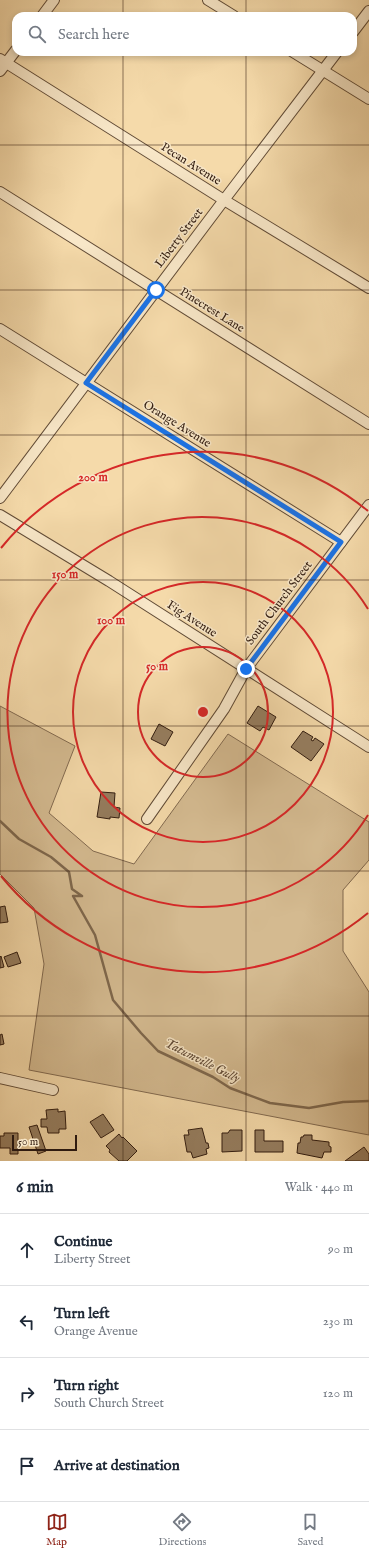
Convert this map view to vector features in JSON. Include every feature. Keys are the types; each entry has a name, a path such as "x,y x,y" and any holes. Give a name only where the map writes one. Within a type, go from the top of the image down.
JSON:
{"street":[{"path":"45,12 54,0"},
{"path":"208,0 228,12"},
{"path":"357,27 369,11"},
{"path":"2,64 12,54"},
{"path":"300,56 369,100"},
{"name":"Liberty Street","path":"0,498 334,56"},
{"name":"Pecan Avenue","path":"2,64 369,288"},
{"name":"Pinecrest Lane","path":"0,192 369,424"},
{"name":"Orange Avenue","path":"0,329 341,542"},
{"name":"South Church Street","path":"147,819 224,709 246,669 369,504"},
{"name":"Fig Avenue","path":"0,515 109,581 369,747"},
{"path":"0,1078 53,1090"}],"shaded area":[{"path":"0,706 75,746 49,813 93,851 134,864 228,734 369,822 369,860 343,890 343,951 369,992 369,1135 29,1070 44,964 34,908 0,874"}],"building":[{"path":"258,706 276,717 269,730 263,727 260,731 247,723"},
{"path":"159,724 173,732 165,746 151,739"},
{"path":"303,731 313,737 311,740 313,741 315,738 324,744 311,761 291,747"},
{"path":"101,792 115,793 114,807 120,808 119,818 110,817 110,819 97,817"},
{"path":"5,906 8,922 0,923 0,907"},
{"path":"17,952 21,963 8,967 4,957"},
{"path":"1,956 4,967 0,968 0,957"},
{"path":"2,1034 4,1044 0,1045 0,1035"},
{"path":"58,1109 58,1112 65,1111 66,1129 59,1129 59,1133 48,1133 47,1127 41,1127 41,1119 47,1119 46,1110"},
{"path":"103,1114 114,1130 101,1138 90,1122"},
{"path":"37,1125 46,1151 38,1154 29,1127"},
{"path":"202,1128 209,1148 206,1149 207,1154 193,1158 191,1152 187,1152 184,1135 189,1135 188,1130"},
{"path":"230,1130 242,1130 242,1151 222,1152 222,1133 228,1133"},
{"path":"255,1130 264,1130 264,1141 283,1141 283,1152 255,1152"},
{"path":"4,1133 18,1133 18,1154 10,1154 10,1148 0,1148 0,1136 4,1136"},
{"path":"119,1134 137,1151 127,1161 119,1161 109,1152 110,1150 106,1146"},
{"path":"304,1135 312,1135 312,1140 329,1142 331,1152 324,1152 322,1158 297,1153 298,1143 300,1143 301,1137"},
{"path":"364,1147 369,1154 369,1161 345,1161"}],"waterway":[{"name":"Tatumville Gully","path":"0,821 19,839 51,857 69,872 72,889 82,896 73,896 95,935 113,1000 158,1051 213,1077 230,1088 270,1103 309,1108 343,1102 369,1101"}],"route":[{"path":"156,290 86,383 341,542 246,669"}]}
